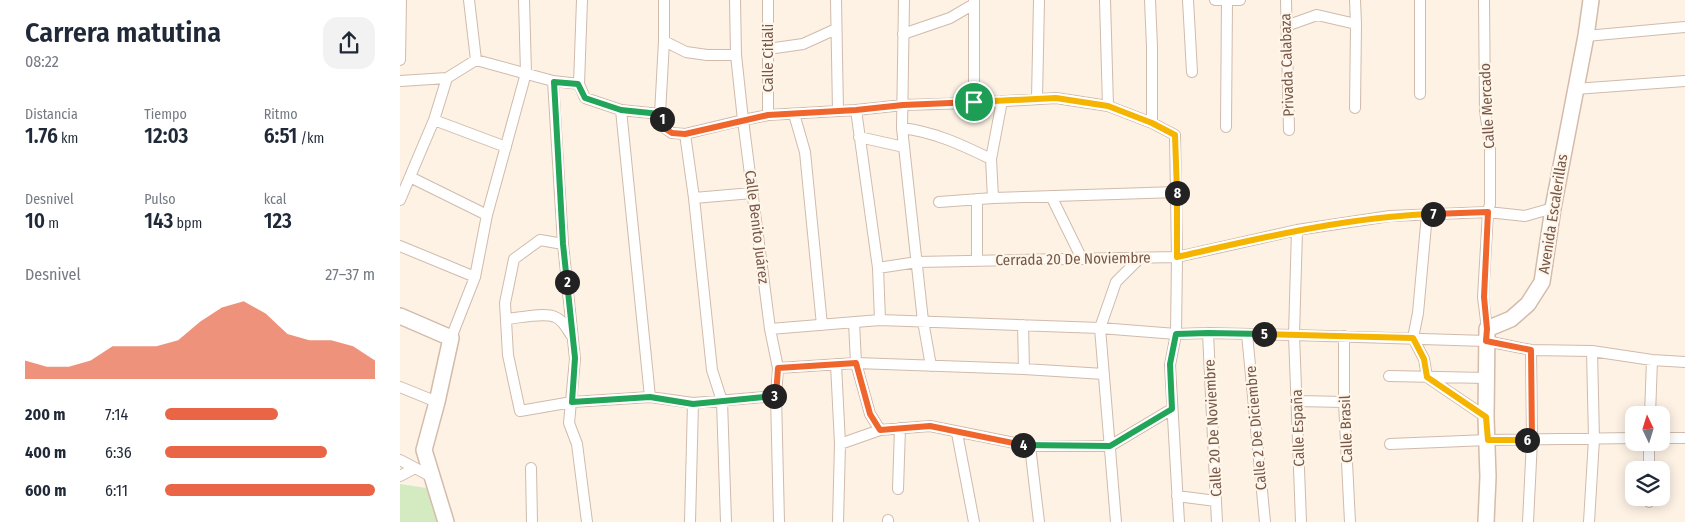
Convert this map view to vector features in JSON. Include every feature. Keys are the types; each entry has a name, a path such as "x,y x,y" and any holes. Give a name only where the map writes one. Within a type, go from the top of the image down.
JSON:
{"main road":[{"name":"Avenida Escalerillas","path":"1487,335 1511,319 1528,304 1542,282 1553,208 1586,36 1591,0"},
{"path":"400,316 451,338 424,450 446,522"},
{"path":"1486,522 1488,440 1486,417 1487,335"}],"street":[{"path":"469,0 476,60"},
{"path":"451,338 475,277 487,215 526,73 524,0"},
{"path":"582,0 578,84 585,98 621,110 660,114"},
{"path":"664,0 660,114 664,128 672,133 685,134 768,115 856,110 903,105 1056,98 1108,106 1152,123 1175,135 1176,334 1170,364 1179,522"},
{"name":"Calle Benito Juárez","path":"735,0 736,55 743,120 770,329 778,368 776,396 780,522"},
{"name":"Calle Citlali","path":"768,0 768,115"},
{"path":"836,0 838,111"},
{"path":"904,0 902,128 923,321 931,366"},
{"path":"1037,99 1039,0"},
{"path":"1105,0 1108,106"},
{"path":"1150,0 1152,123"},
{"path":"1188,0 1192,72"},
{"path":"1215,0 1240,0"},
{"path":"1226,127 1227,0"},
{"name":"Privada Calabaza","path":"1286,0 1289,130"},
{"path":"1355,0 1355,108"},
{"path":"1420,0 1420,94"},
{"name":"Calle Mercado","path":"1484,0 1485,111 1490,145 1490,204 1484,297 1487,335"},
{"path":"400,60 401,2"},
{"path":"903,34 950,18 974,2"},
{"path":"974,2 974,102"},
{"path":"1286,26 1317,15 1356,24"},
{"path":"1586,36 1685,27"},
{"path":"768,49 803,44 836,29"},
{"path":"664,40 686,52 707,55 736,55"},
{"path":"400,81 448,78 476,60 554,82 578,84"},
{"path":"400,200 434,120 448,78"},
{"path":"1575,89 1685,81"},
{"path":"554,82 563,244 575,358 570,423 577,444 587,522"},
{"path":"993,198 991,158 1002,101"},
{"path":"621,110 650,397"},
{"path":"856,110 878,268 880,320"},
{"path":"794,114 805,152 822,326"},
{"path":"434,120 506,147"},
{"path":"902,128 919,130 953,140 991,158"},
{"path":"685,134 694,198 712,370 722,401 726,522"},
{"path":"859,137 904,147"},
{"path":"410,178 487,215"},
{"path":"939,202 993,198 1176,192"},
{"path":"694,198 752,193"},
{"path":"1051,196 1082,259"},
{"path":"977,199 977,261"},
{"name":"Cerrada 20 De Noviembre","path":"878,268 917,262 1177,257 1297,230 1390,216 1488,212 1525,216 1553,208"},
{"path":"1427,214 1418,313 1413,338 1424,359 1427,377 1486,417"},
{"name":"Calle España","path":"1297,230 1294,335 1301,522"},
{"path":"563,244 540,240 514,259 505,303 508,356 520,411 572,402 650,397 693,404 776,396"},
{"path":"400,246 475,277"},
{"path":"1116,522 1100,328 1116,282 1140,258"},
{"path":"506,319 547,315 555,317 562,321 573,338"},
{"path":"770,329 880,320 1100,328 1176,334 1208,333 1413,338 1487,335 1531,350 1592,351 1652,360 1685,362"},
{"path":"854,322 856,363 870,414 880,430"},
{"path":"1023,325 1024,369"},
{"name":"Calle 20 De Noviembre","path":"1208,333 1217,522"},
{"name":"Calle 2 De Diciembre","path":"1247,334 1265,522"},
{"name":"Calle Brasil","path":"1344,336 1344,402 1350,522"},
{"path":"1528,522 1532,440 1531,350"},
{"path":"1589,522 1594,440 1592,351"},
{"path":"1650,406 1652,360"},
{"path":"778,368 856,363 1104,374"},
{"path":"836,364 840,444 838,522"},
{"path":"1389,376 1487,378"},
{"path":"400,387 437,402"},
{"path":"1297,402 1344,402"},
{"path":"690,522 693,404"},
{"path":"840,444 880,430 930,426 957,433 1030,446 1110,446 1172,409"},
{"path":"898,489 900,428"},
{"path":"957,433 974,522"},
{"path":"1390,444 1488,440 1625,438"},
{"path":"1670,438 1685,438"},
{"path":"1030,446 1039,522"},
{"path":"400,460 434,478"},
{"path":"400,476 414,468"},
{"path":"531,468 532,522"},
{"path":"1177,496 1216,501"}],"green space":[{"path":"400,484 433,489 440,522 400,522"}],"route":[{"path":"554,82 578,84 585,98 621,110 660,114 664,128 672,133 685,134 768,115 974,102 1056,98 1108,106 1152,123 1175,135 1177,257 1297,230 1390,216 1488,212 1484,297 1487,329 1486,341 1531,350 1532,440 1488,440 1486,417 1427,377 1424,359 1413,338 1208,333 1176,334 1170,364 1172,409 1110,446 1030,446 957,433 930,426 880,430 870,414 856,363 778,368 776,396 693,404 650,397 572,402 575,358 563,244 554,82"}]}
